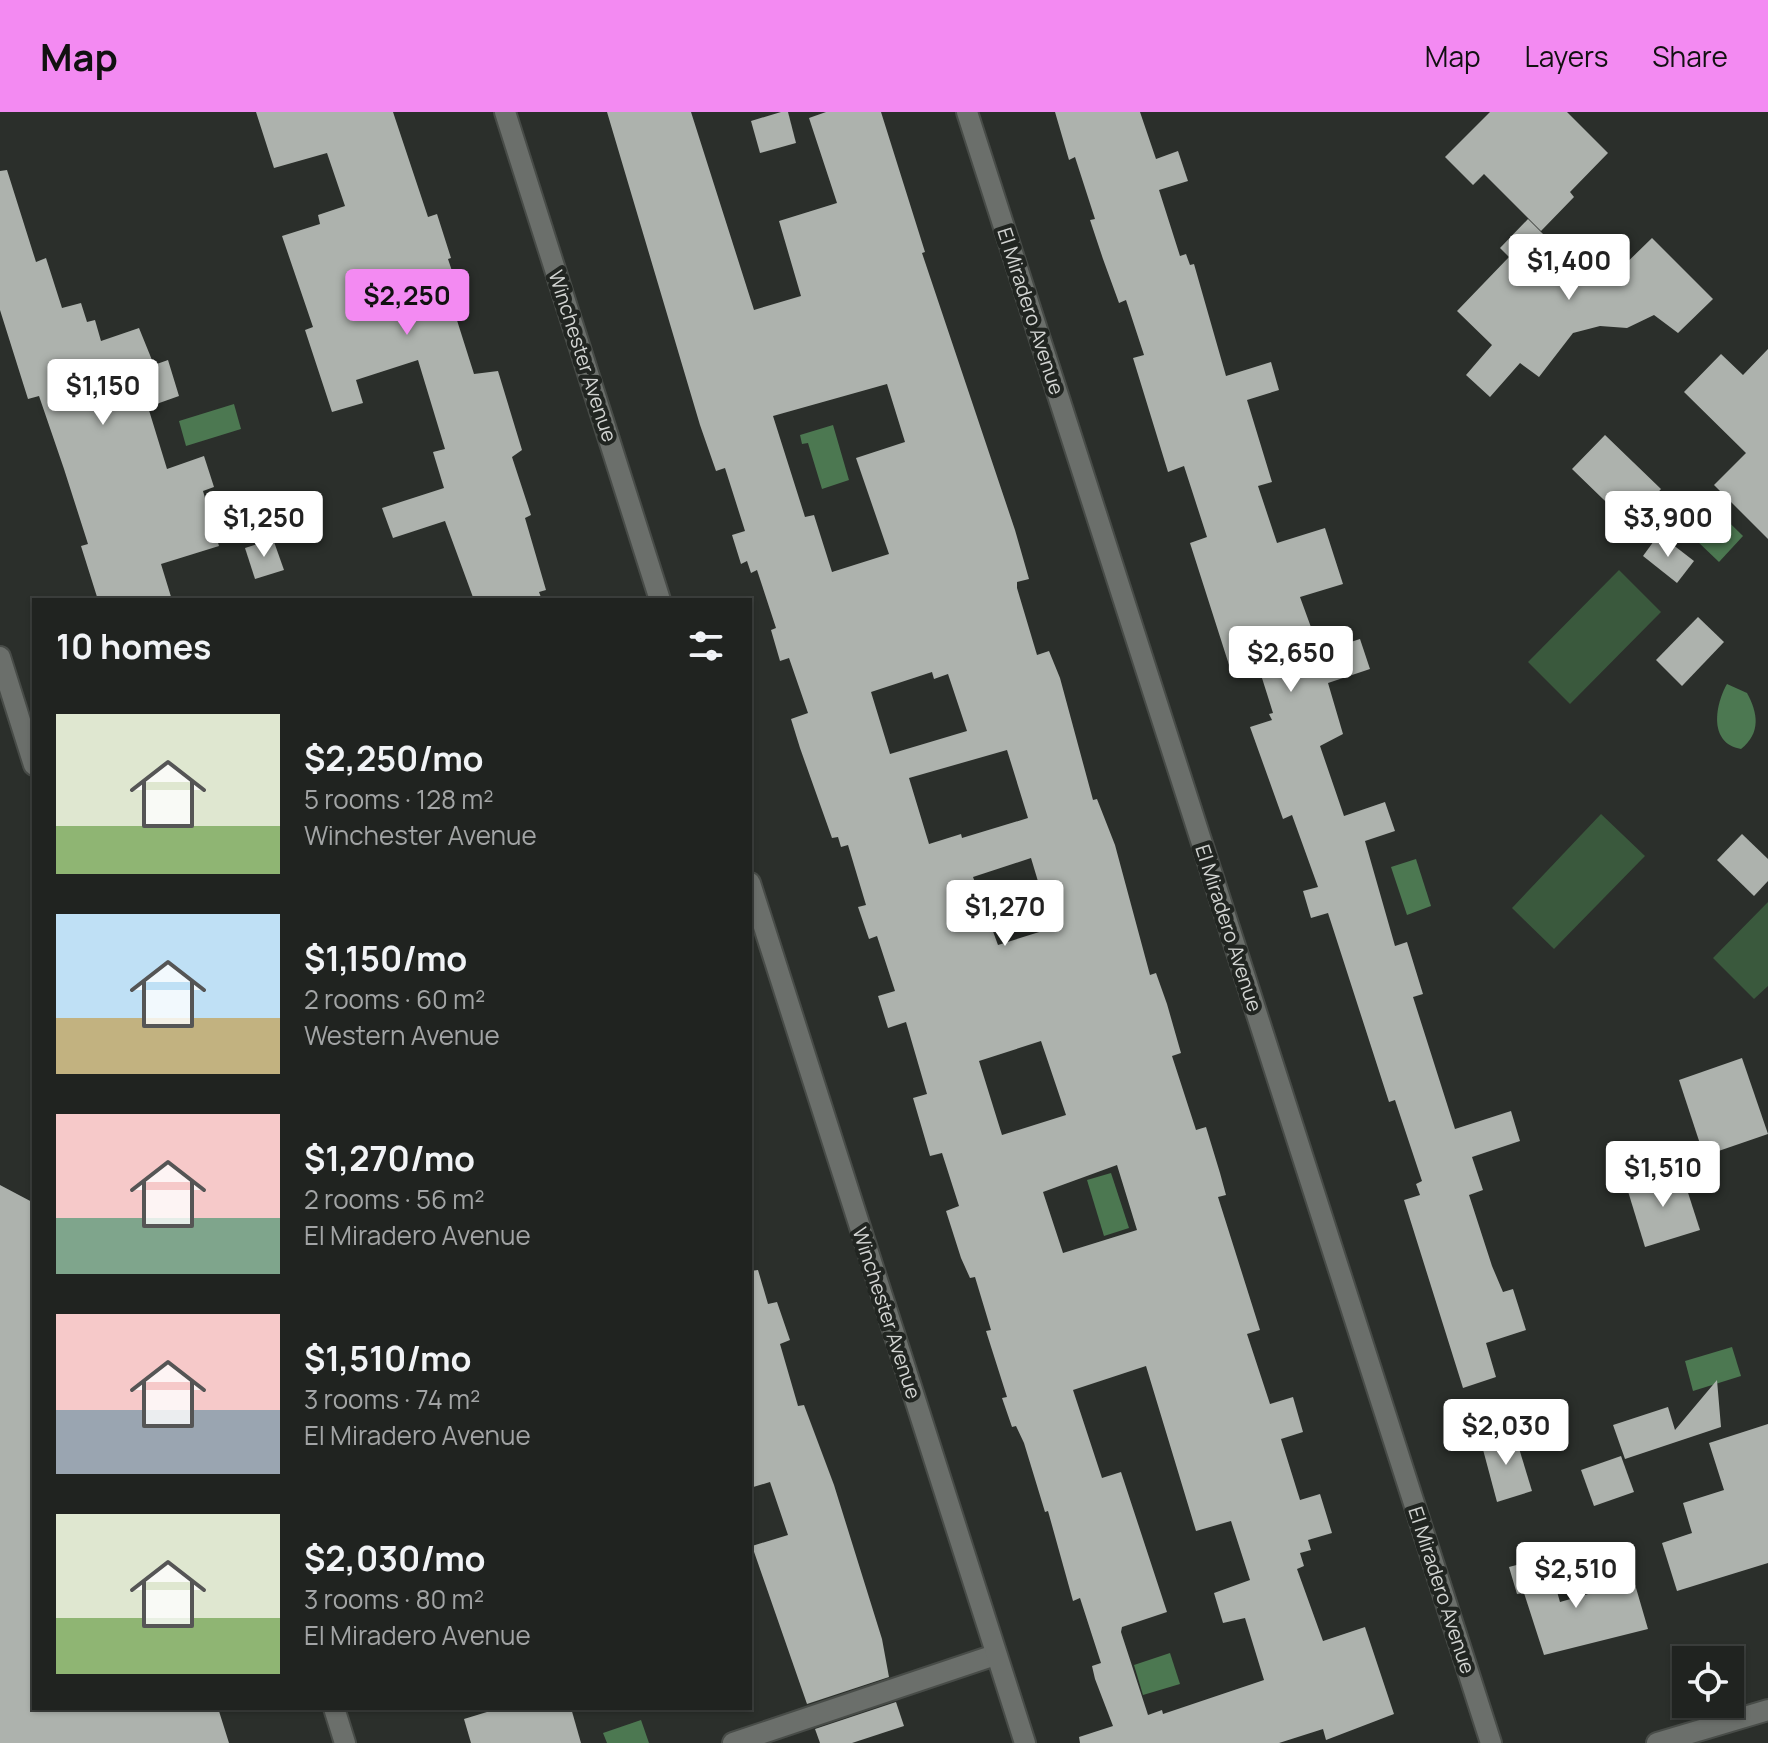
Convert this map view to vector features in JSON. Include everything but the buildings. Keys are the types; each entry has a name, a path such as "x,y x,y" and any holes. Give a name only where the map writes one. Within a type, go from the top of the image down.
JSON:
{"street":[{"name":"Winchester Avenue","path":"505,112 659,598"},
{"name":"El Miradero Avenue","path":"967,112 1491,1743"},
{"path":"0,657 32,759"},
{"name":"Winchester Avenue","path":"752,889 1025,1743"},
{"path":"733,1743 995,1655"},
{"path":"335,1710 345,1743"},
{"path":"1657,1743 1768,1710"}],"shaded area":[{"path":"234,404 241,429 186,446 179,421"},
{"path":"833,425 849,480 822,489 808,443 802,444 800,435"},
{"path":"1697,491 1743,536 1719,562 1672,517"},
{"path":"1619,570 1661,612 1570,704 1528,662"},
{"path":"1727,684 1747,693 1754,708 1755,730 1741,749 1730,745 1719,731 1718,711"},
{"path":"1601,814 1645,856 1554,949 1512,908"},
{"path":"1416,859 1431,906 1407,915 1391,867"},
{"path":"1768,902 1768,986 1754,999 1713,958"},
{"path":"1111,1173 1129,1228 1104,1236 1087,1180"},
{"path":"1732,1347 1741,1376 1693,1391 1685,1361"},
{"path":"1170,1653 1180,1684 1143,1695 1134,1665"},
{"path":"641,1720 649,1743 607,1743 603,1733"}]}
